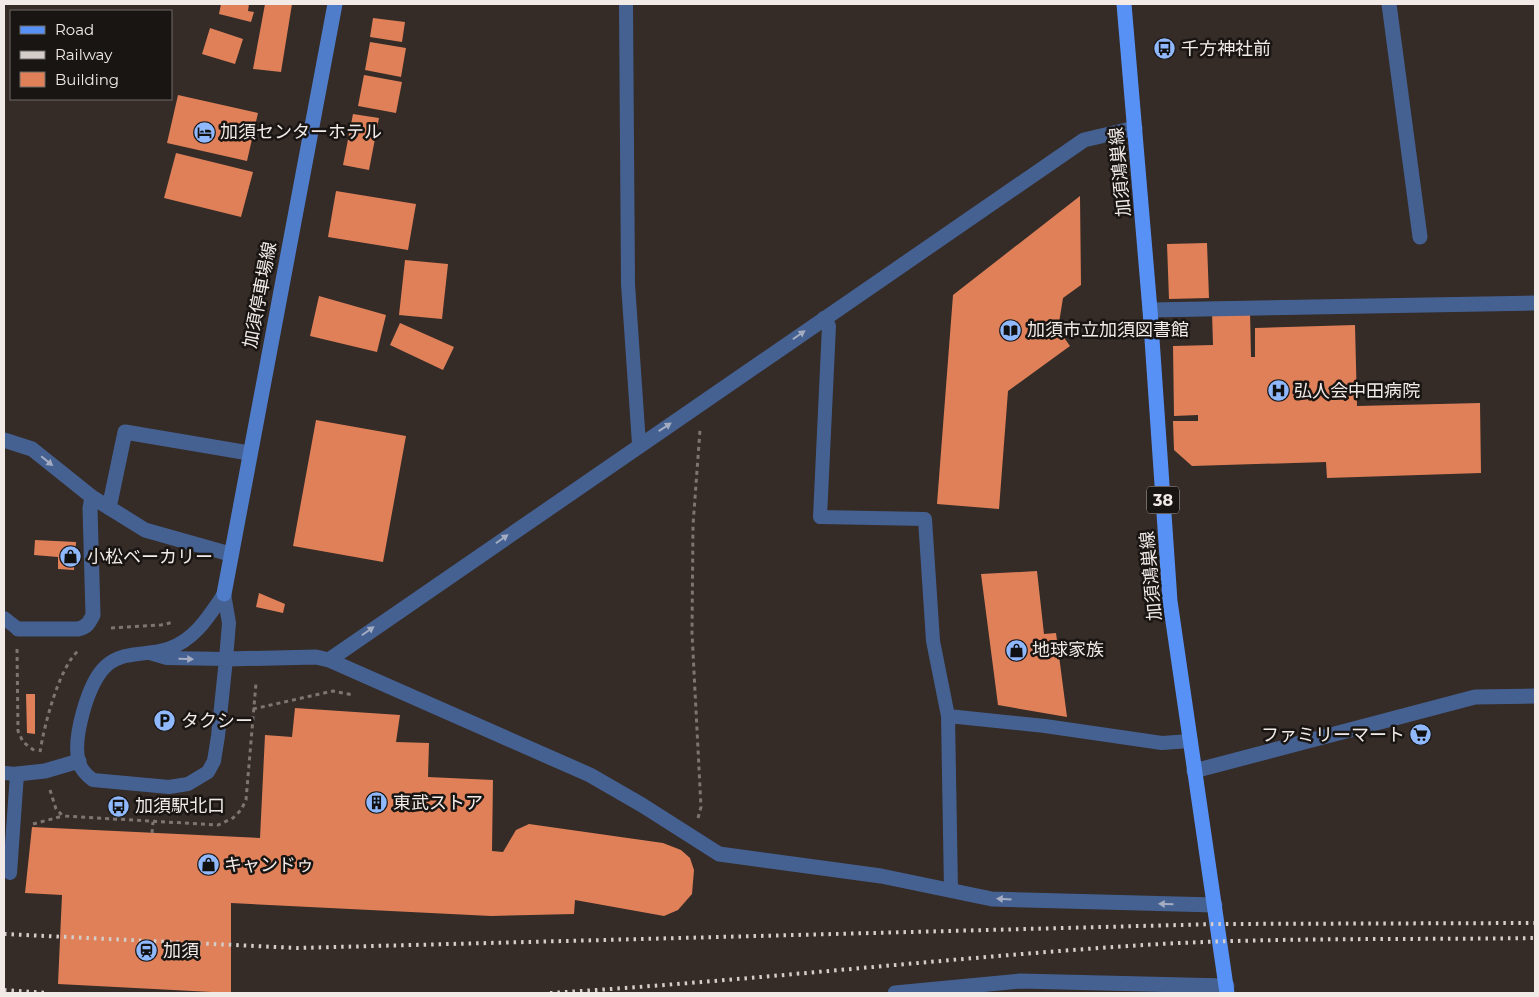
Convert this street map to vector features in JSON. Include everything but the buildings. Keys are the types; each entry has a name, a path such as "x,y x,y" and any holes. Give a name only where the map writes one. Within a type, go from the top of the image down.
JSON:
{"main road":[{"name":"加須停車場線","path":"224,594 249,453 335,4"},
{"name":"加須鴻巣線","path":"1124,4 1150,310 1170,601 1227,990"}],"street":[{"path":"1389,4 1420,236"},
{"path":"329,660 639,444 698,406 1084,140 1135,128"},
{"path":"1150,310 1535,304"},
{"path":"108,508 125,432 249,453"},
{"path":"4,440 32,449 92,498 145,530 230,554"},
{"path":"18,629 78,629 85,628 89,624 93,615 90,508 92,498"},
{"path":"226,660 316,657 329,660 590,775 642,805 718,854 881,876 992,898 1215,905"},
{"path":"1194,771 1475,698 1535,696"},
{"path":"10,773 45,771 78,761"},
{"path":"895,993 1020,981 1227,990"}],"lane":[{"path":"626,4 628,284 639,444"},
{"path":"824,318 829,326 820,517 925,519 933,641 948,716 951,890"},
{"path":"224,594 229,623 226,660 214,761 208,772 188,784 169,787 93,780 84,773 78,761 78,746 81,721 98,675 115,660 126,655 166,649 192,636 224,594"},
{"path":"4,618 18,629"},
{"path":"148,652 167,658 226,660"},
{"path":"948,716 1045,726 1162,743 1190,741"},
{"path":"10,773 10,873"}],"path":[{"path":"691,837 701,807 692,633 693,526 701,419 698,406"},
{"path":"18,629 18,731 23,742 40,755"},
{"path":"253,710 333,691 362,698"},
{"path":"32,824 63,816"},
{"path":"152,822 152,833"}],"railway":[{"path":"4,934 297,948 1217,924 1535,923"},
{"path":"550,993 995,956 1192,942 1535,938"},
{"path":"4,990 47,993"}],"place":[{"name":"千方神社前","path":"1165,49"},
{"name":"加須センターホテル","path":"204,132"},
{"name":"加須市立加須図書館","path":"1011,330"},
{"name":"弘人会中田病院","path":"1278,391"},
{"name":"小松ベーカリー","path":"71,557"},
{"name":"地球家族","path":"1016,650"},
{"name":"タクシー","path":"165,721"},
{"name":"ファミリーマート","path":"1421,735"},
{"name":"東武ストア","path":"377,803"},
{"name":"加須駅北口","path":"119,806"},
{"name":"キャンドゥ","path":"208,865"},
{"name":"加須","path":"147,951"}]}
